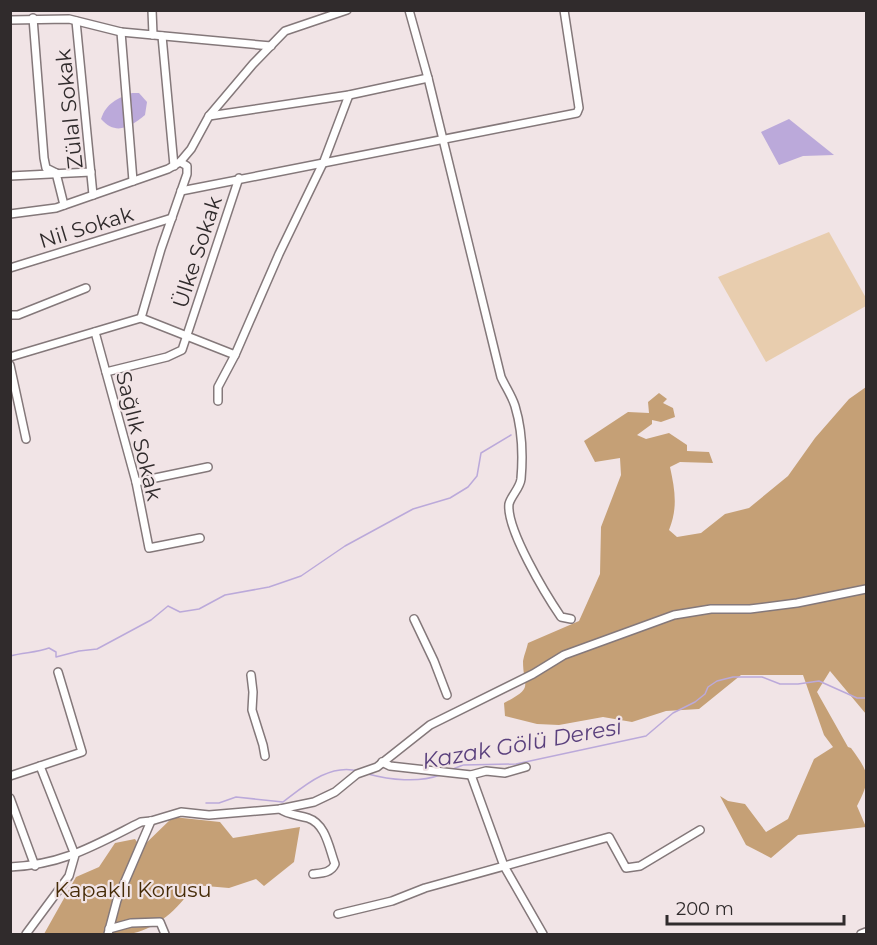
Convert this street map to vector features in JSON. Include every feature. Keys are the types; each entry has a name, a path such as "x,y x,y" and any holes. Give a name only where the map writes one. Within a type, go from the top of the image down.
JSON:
{"street":[{"path":"152,10 153,35"},
{"path":"10,214 56,208 177,164 191,149 209,116 285,31 332,13 347,10"},
{"path":"409,10 428,78 501,377 515,405 521,441 521,482 509,504 512,520 520,545 550,601 561,617 572,619"},
{"path":"181,191 577,113 579,108 564,10"},
{"path":"10,20 33,18 76,21 121,32 271,46"},
{"path":"33,18 44,158 46,168 56,173 64,205"},
{"name":"Zülal Sokak","path":"76,21 93,195"},
{"path":"121,32 133,181"},
{"path":"162,36 177,164"},
{"path":"209,116 349,95 428,78"},
{"path":"218,401 218,387 235,355 279,254 324,161 349,95"},
{"path":"141,318 187,174 187,166 177,164"},
{"path":"10,176 91,172"},
{"name":"Ülke Sokak","path":"186,336 239,178"},
{"name":"Nil Sokak","path":"10,268 172,218"},
{"path":"10,315 18,315 86,288"},
{"path":"10,357 141,318 235,355"},
{"name":"Sağlık Sokak","path":"95,332 136,482 149,548 200,538"},
{"path":"106,372 167,357 182,350 186,336"},
{"path":"10,365 26,439"},
{"path":"136,482 208,467"},
{"path":"10,867 35,866 75,855 141,822 181,812 209,815 280,809 314,802 336,792 357,774 377,767 430,725 533,674 564,655 667,618 711,609 750,609 797,603 867,589"},
{"path":"414,619 434,661 447,696"},
{"path":"10,776 82,752 57,672"},
{"path":"251,675 252,710 265,756"},
{"path":"382,762 399,767 471,776 486,771 505,773 526,767"},
{"path":"26,934 69,876 75,855 40,766"},
{"path":"471,776 504,866 543,934"},
{"path":"10,798 35,866"},
{"path":"280,809 286,813 309,818 319,825 325,836 335,864 333,869 327,872 313,874"},
{"path":"108,932 117,900 151,821"},
{"path":"338,914 392,901 425,888 609,837 626,868 640,866 700,830"},
{"path":"108,932 131,923 160,922 165,934"},
{"path":"861,934 867,932"}],"shaded area":[{"path":"132,93 139,93 147,102 145,115 123,128 112,127 101,119 109,105"},
{"path":"789,119 834,155 803,156 779,165 761,132"},
{"path":"829,232 866,298 866,306 766,362 718,277"}],"green space":[{"path":"866,387 866,714 830,671 817,692 848,747 851,748 865,770 865,788 857,806 866,827 798,835 771,858 746,845 720,796 728,801 745,804 766,832 788,819 814,759 833,747 824,735 803,675 741,675 699,709 666,711 632,722 603,717 559,725 537,724 505,716 504,703 524,690 523,661 528,643 579,621 600,574 601,527 621,475 620,458 595,462 584,441 628,412 649,413 648,402 659,393 667,399 663,403 673,408 675,417 661,422 652,420 652,424 637,435 646,439 669,433 687,445 687,451 709,452 713,463 680,462 670,467 675,499 674,514 669,530 677,537 701,533 725,514 749,508 788,476 815,438 849,399"},
{"name":"Kapaklı Korusu","path":"173,817 220,822 233,838 300,827 294,862 264,886 256,879 229,888 194,885 170,913 155,925 138,932 104,936 44,934 76,877 99,867 115,843 135,839 141,848"}],"waterway":[{"path":"10,656 49,648 56,652 56,657 97,649 151,620 168,606 180,612 199,609 225,595 269,587 301,576 345,546 413,509 450,498 468,487 477,476 481,453 511,435"},
{"name":"Kazak Gölü Deresi","path":"453,769 463,765 516,764 646,736 673,713 695,702 705,694 708,687 717,681 733,677 762,677 780,684 819,681 857,698 866,698"},
{"name":"Kazak Gölü Deresi","path":"206,803 219,803 236,797 283,802 318,777 337,770 358,771"},
{"name":"Kazak Gölü Deresi","path":"368,774 404,780 440,775"}]}
